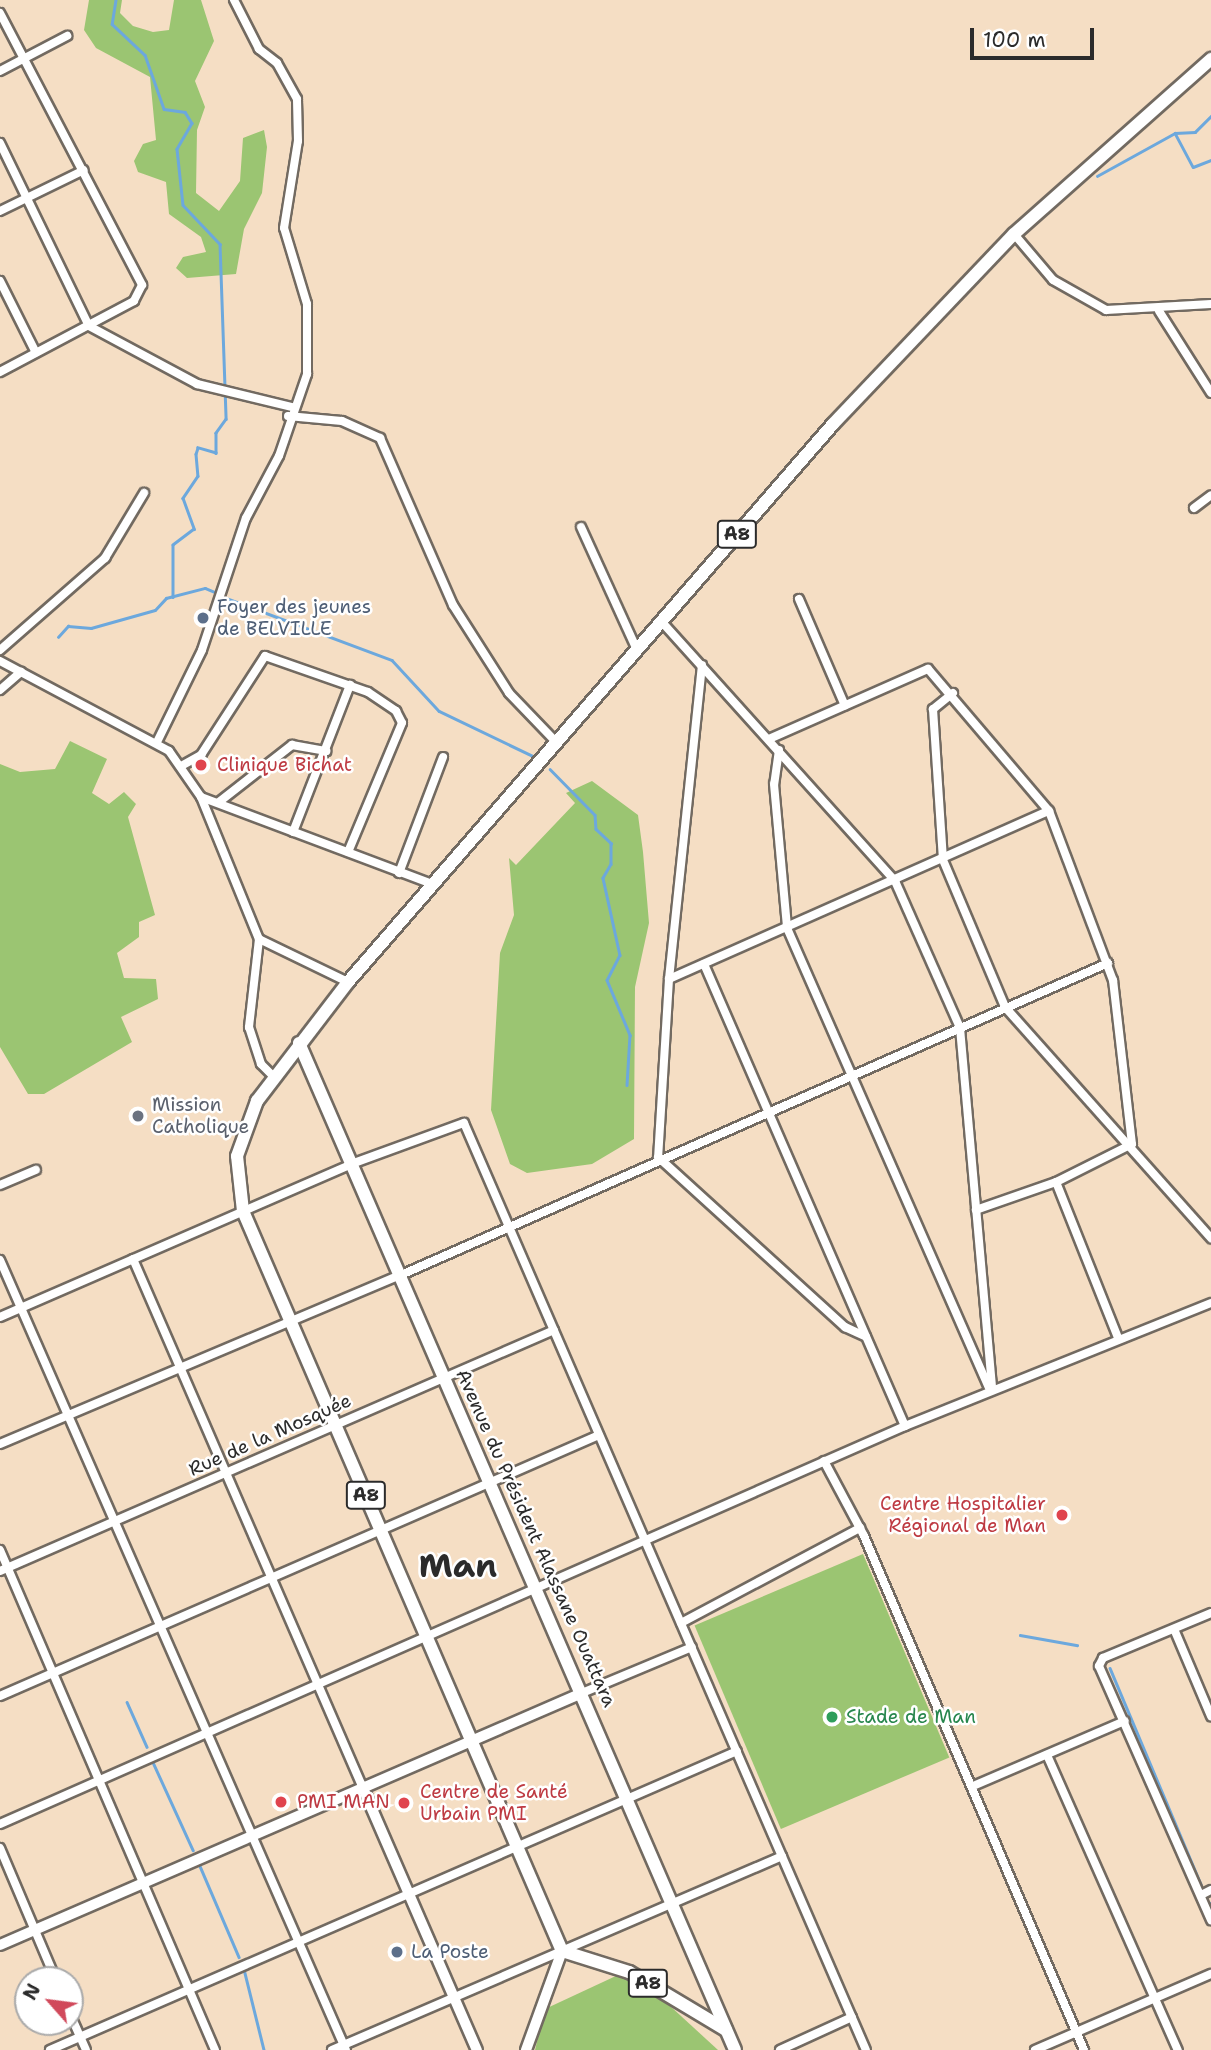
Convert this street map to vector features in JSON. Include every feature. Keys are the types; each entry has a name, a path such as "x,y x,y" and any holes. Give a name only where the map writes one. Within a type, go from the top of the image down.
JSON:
{"main road":[{"name":"A8","path":"726,2030 629,1972 562,1951 243,1211 237,1156 273,1076 348,982 876,377 1014,234 1211,59"},
{"name":"Avenue du Président Alassane Ouattara","path":"299,1043 354,1163 534,1587 674,1902 735,2050"},
{"path":"0,1945 582,1693"},
{"path":"362,1786 452,1998 477,2050"},
{"path":"526,2050 562,1951"}],"street":[{"path":"157,742 202,650 246,518 279,456 290,412 305,386 309,336 307,304 284,228 300,118 282,71 259,49 234,0"},
{"path":"0,13 142,285 134,301 0,372"},
{"path":"0,71 67,36"},
{"path":"0,143 89,326 215,390 290,412 342,421 380,438 453,605 509,693 556,742"},
{"path":"0,211 84,170"},
{"path":"1014,234 1053,280 1100,307 1159,310 1211,304"},
{"path":"0,281 36,353"},
{"path":"1159,310 1211,393"},
{"path":"0,650 105,558 144,493"},
{"path":"1194,508 1211,495"},
{"path":"581,527 637,649"},
{"path":"799,599 845,706"},
{"path":"661,621 895,881 960,1028 991,1390"},
{"path":"184,765 201,755 265,656 350,685 396,710 402,723 348,852"},
{"path":"0,661 157,742 184,765 201,797 260,939 249,1027 261,1064 273,1076"},
{"path":"658,1157 669,979 702,665"},
{"path":"769,739 921,669 935,672 1049,811 1108,963 1132,1144"},
{"path":"0,690 21,672"},
{"path":"293,832 327,751 350,685"},
{"path":"953,693 933,709 943,860 1005,1007 1132,1144 1211,1238"},
{"path":"219,802 292,745 327,751"},
{"path":"779,750 774,784 787,928 855,1073 991,1390"},
{"path":"399,873 443,757"},
{"path":"201,797 432,884"},
{"path":"669,979 1049,811"},
{"path":"260,939 348,982"},
{"path":"0,1444 180,1365 401,1275 658,1157 1108,963"},
{"path":"704,964 905,1426"},
{"path":"0,1317 354,1163 463,1121 511,1226 866,2050"},
{"path":"976,1210 1056,1182 1132,1144"},
{"path":"658,1157 835,1318 866,1337"},
{"path":"0,1185 36,1170"},
{"path":"1056,1182 1118,1338"},
{"path":"0,1259 210,1731 295,1941 345,2047"},
{"path":"133,1259 180,1365 268,1579 362,1786"},
{"path":"0,1824 314,1683 905,1426 1118,1338 1211,1303"},
{"name":"Rue de la Mosquée","path":"4,1569 554,1330"},
{"path":"0,1696 600,1435"},
{"path":"824,1461 860,1528 973,1786 1084,2050"},
{"path":"681,1623 860,1528"},
{"path":"0,1550 4,1569 102,1778 192,1987 215,2050"},
{"path":"1211,1613 1100,1662 1211,1920"},
{"path":"1174,1629 1211,1716"},
{"path":"582,1693 692,1647"},
{"path":"973,1786 1125,1721"},
{"path":"50,2050 295,1941 518,1847 627,1796 737,1751"},
{"path":"1047,1755 1178,2050"},
{"path":"0,1848 50,1966"},
{"path":"332,2050 345,2047 782,1856"},
{"path":"1200,1895 1211,1891"},
{"path":"1035,2050 1211,1974"},
{"path":"780,2050 852,2017"},
{"path":"80,2037 86,2050"}],"green space":[{"path":"89,0 122,0 120,13 133,26 153,32 169,30 174,0 201,0 214,41 195,81 205,107 197,130 196,193 219,211 240,181 243,138 264,130 267,147 262,193 244,229 236,274 187,278 176,268 183,257 206,252 201,237 169,214 166,182 138,172 134,161 143,144 156,140 150,77 96,48 84,30"},
{"path":"70,741 107,759 92,793 109,804 124,792 136,804 128,817 155,915 139,922 139,937 117,953 124,978 156,979 158,999 121,1017 132,1042 44,1094 28,1094 0,1047 0,764 20,772 55,769"},
{"path":"592,781 638,815 643,852 649,923 635,987 634,1139 592,1164 527,1173 510,1164 491,1110 500,953 514,915 509,858 516,865 575,803 566,793"},
{"name":"Stade de Man","path":"863,1554 949,1757 781,1829 695,1626"},
{"path":"618,1975 669,2005 718,2050 535,2050 545,2009"}],"waterway":[{"path":"116,0 112,24 145,55 164,109 185,112 192,123 177,149 183,205 220,244 226,419 216,433 216,453 198,448 196,454 198,476 183,498 194,529 173,545 173,597"},
{"path":"1175,133 1195,132 1211,116"},
{"path":"1097,176 1175,133 1193,167 1211,160"},
{"path":"58,637 68,626 91,628 155,610 166,598 205,588 215,592"},
{"path":"226,598 392,660 439,711 533,756"},
{"path":"550,769 595,815 596,829 611,843 611,864 603,878 620,955 607,980 630,1035 627,1085"},
{"path":"1020,1635 1077,1645"},
{"path":"1110,1668 1201,1885"},
{"path":"127,1702 147,1747"},
{"path":"152,1760 193,1850"},
{"path":"200,1866 239,1957"},
{"path":"244,1969 264,2050"}],"place":[{"name":"Foyer des jeunes de BELVILLE","path":"203,618"},
{"name":"Clinique Bichat","path":"201,765"},
{"name":"Mission Catholique","path":"138,1116"},
{"name":"Centre Hospitalier Régional de Man","path":"1062,1515"},
{"name":"Stade de Man","path":"832,1717"},
{"name":"PMI MAN","path":"281,1802"},
{"name":"Centre de Santé Urbain PMI","path":"404,1803"},
{"name":"La Poste","path":"397,1952"}],"district":[{"name":"Man","path":"458,1566"}]}
